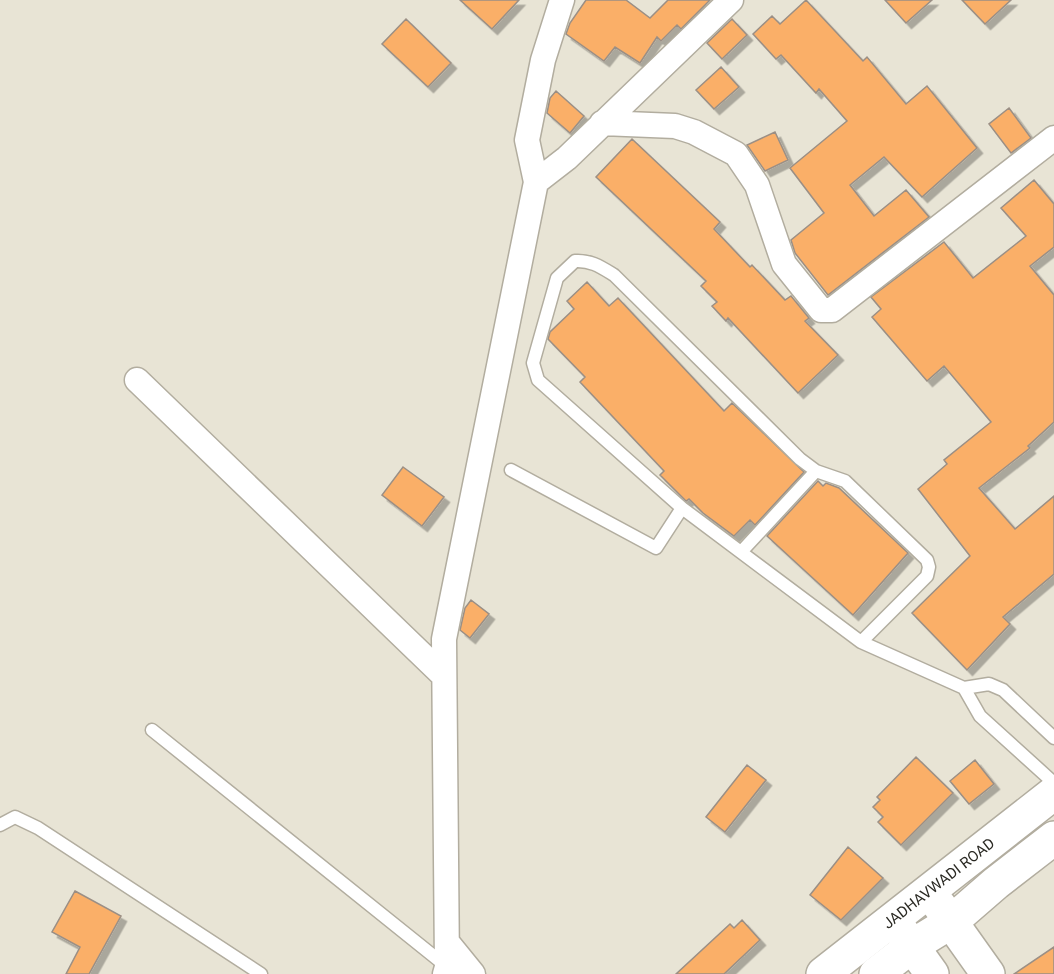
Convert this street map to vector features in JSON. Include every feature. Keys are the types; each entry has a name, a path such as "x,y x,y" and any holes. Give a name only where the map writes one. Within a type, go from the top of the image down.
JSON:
{"street":[{"path":"446,970 444,639 537,182 527,140 543,60 562,0"},
{"path":"537,182 567,158 731,0"},
{"path":"602,123 675,126 694,132 736,154 757,185 784,264 821,310 832,310 1054,138"},
{"path":"137,380 443,675"},
{"name":"JADHAVWADI ROAD","path":"823,974 1054,793"},
{"path":"876,974 912,946 951,922 1054,838"},
{"path":"929,892 988,974"},
{"path":"892,919 932,974"},
{"path":"447,942 473,974"}],"lane":[{"path":"861,642 927,576 929,567 927,560 845,482 816,471 800,459 615,275 585,261 574,261 557,278 533,363 533,371 538,380 682,508 861,642 964,688 989,684 1003,690 1054,738"},
{"path":"511,470 656,548 682,508"},
{"path":"741,552 816,471"},
{"path":"964,688 980,716 1054,783"},
{"path":"152,730 446,970"},
{"path":"0,825 15,817 38,828 261,974"}],"building":[{"path":"460,0 519,0 492,29"},
{"path":"586,0 626,0 650,18 668,0 710,0 681,29 677,25 661,41 657,37 640,63 615,47 604,61 566,34 570,23"},
{"path":"806,0 863,61 867,57 906,104 927,86 977,148 922,197 884,157 850,185 874,216 906,190 929,217 828,295 795,253 791,240 824,213 790,168 847,121 819,89 816,93 781,55 776,59 753,34 772,16 780,24"},
{"path":"885,0 932,0 906,23"},
{"path":"962,0 1011,0 985,24"},
{"path":"406,19 451,63 428,87 382,44"},
{"path":"732,19 747,35 722,59 707,43"},
{"path":"721,67 739,87 714,109 696,90"},
{"path":"556,91 584,116 570,133 547,113 550,98"},
{"path":"1009,108 1031,138 1011,153 989,124"},
{"path":"775,132 788,160 765,171 747,145"},
{"path":"632,139 720,222 714,229 750,267 752,265 785,300 791,296 809,318 805,321 838,355 798,393 728,318 726,321 712,306 717,302 701,286 706,281 596,177"},
{"path":"1034,180 1054,204 1054,247 1030,266 1054,295 1054,422 1028,446 1030,448 979,488 1015,529 1054,496 1054,574 1003,617 1010,624 967,670 912,613 970,556 918,489 947,464 944,460 991,422 944,366 927,381 872,317 881,309 871,297 944,242 973,278 1026,236 1001,208"},
{"path":"587,282 609,306 618,298 724,411 732,403 804,472 755,525 750,520 734,536 703,513 689,499 686,501 660,475 664,471 580,382 585,377 548,339 550,332 574,309 567,301"},
{"path":"403,467 444,497 422,526 382,495"},
{"path":"818,481 823,486 826,483 839,488 908,553 853,615 767,536"},
{"path":"471,600 489,614 470,638 460,630 465,608"},
{"path":"916,757 953,793 901,845 878,822 883,817 873,807 880,800 877,797"},
{"path":"975,760 994,784 969,804 950,781"},
{"path":"747,765 766,780 725,832 706,817"},
{"path":"848,847 883,878 841,920 810,895"},
{"path":"75,891 121,916 89,974 66,974 80,947 52,932"},
{"path":"742,920 760,940 724,974 676,974 730,924 734,928"},
{"path":"1054,947 1054,974 1014,974"}]}
